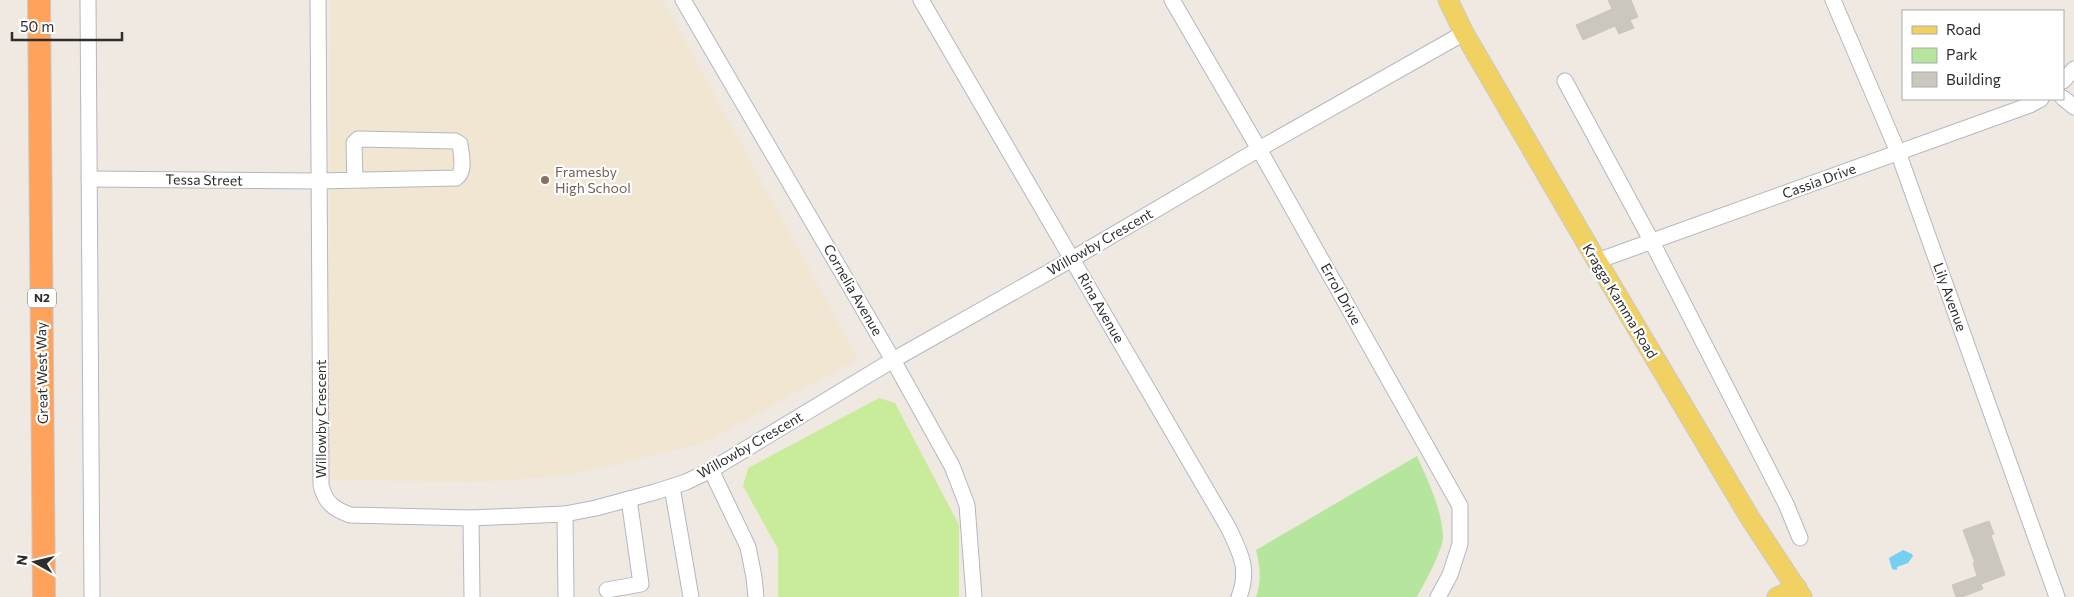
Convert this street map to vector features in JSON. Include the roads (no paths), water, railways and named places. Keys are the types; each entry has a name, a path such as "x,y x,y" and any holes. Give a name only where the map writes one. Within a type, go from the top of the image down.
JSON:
{"highway":[{"name":"Great West Way","path":"39,0 44,597"}],"main road":[{"name":"Kragga Kamma Road","path":"1448,0 1464,33 1596,261 1750,518 1799,593"},
{"path":"1777,597 1799,593"}],"street":[{"path":"88,0 92,597"},
{"name":"Willowby Crescent","path":"318,0 321,485 323,495 327,501 337,510 350,515 471,518 565,514 629,499 672,486 711,470 894,360 1464,33"},
{"name":"Cornelia Avenue","path":"684,0 894,360 952,466 967,505 974,597"},
{"name":"Rina Avenue","path":"921,0 1228,527 1238,547 1244,566 1244,583 1239,597"},
{"name":"Errol Drive","path":"1172,0 1259,149 1460,506 1460,544 1450,575 1438,597"},
{"name":"Lily Avenue","path":"1833,0 1898,152 2057,597"},
{"path":"2064,80 2074,69"},
{"path":"1565,81 1652,242 1786,504 1800,538"},
{"path":"2064,99 2074,107"},
{"name":"Cassia Drive","path":"1596,261 2030,106 2039,100"},
{"name":"Tessa Street","path":"89,179 319,181 456,178 462,171 460,144 455,141 358,139 354,143 354,180"},
{"path":"711,470 748,547 756,597"},
{"path":"672,486 691,597"},
{"path":"607,590 641,584 629,499"},
{"path":"565,514 566,597"},
{"path":"471,518 472,597"}],"water":[{"path":"1903,550 1913,556 1908,563 1897,567 1897,570 1892,569 1889,558"}],"place":[{"name":"Framesby High School","path":"545,180"}]}
